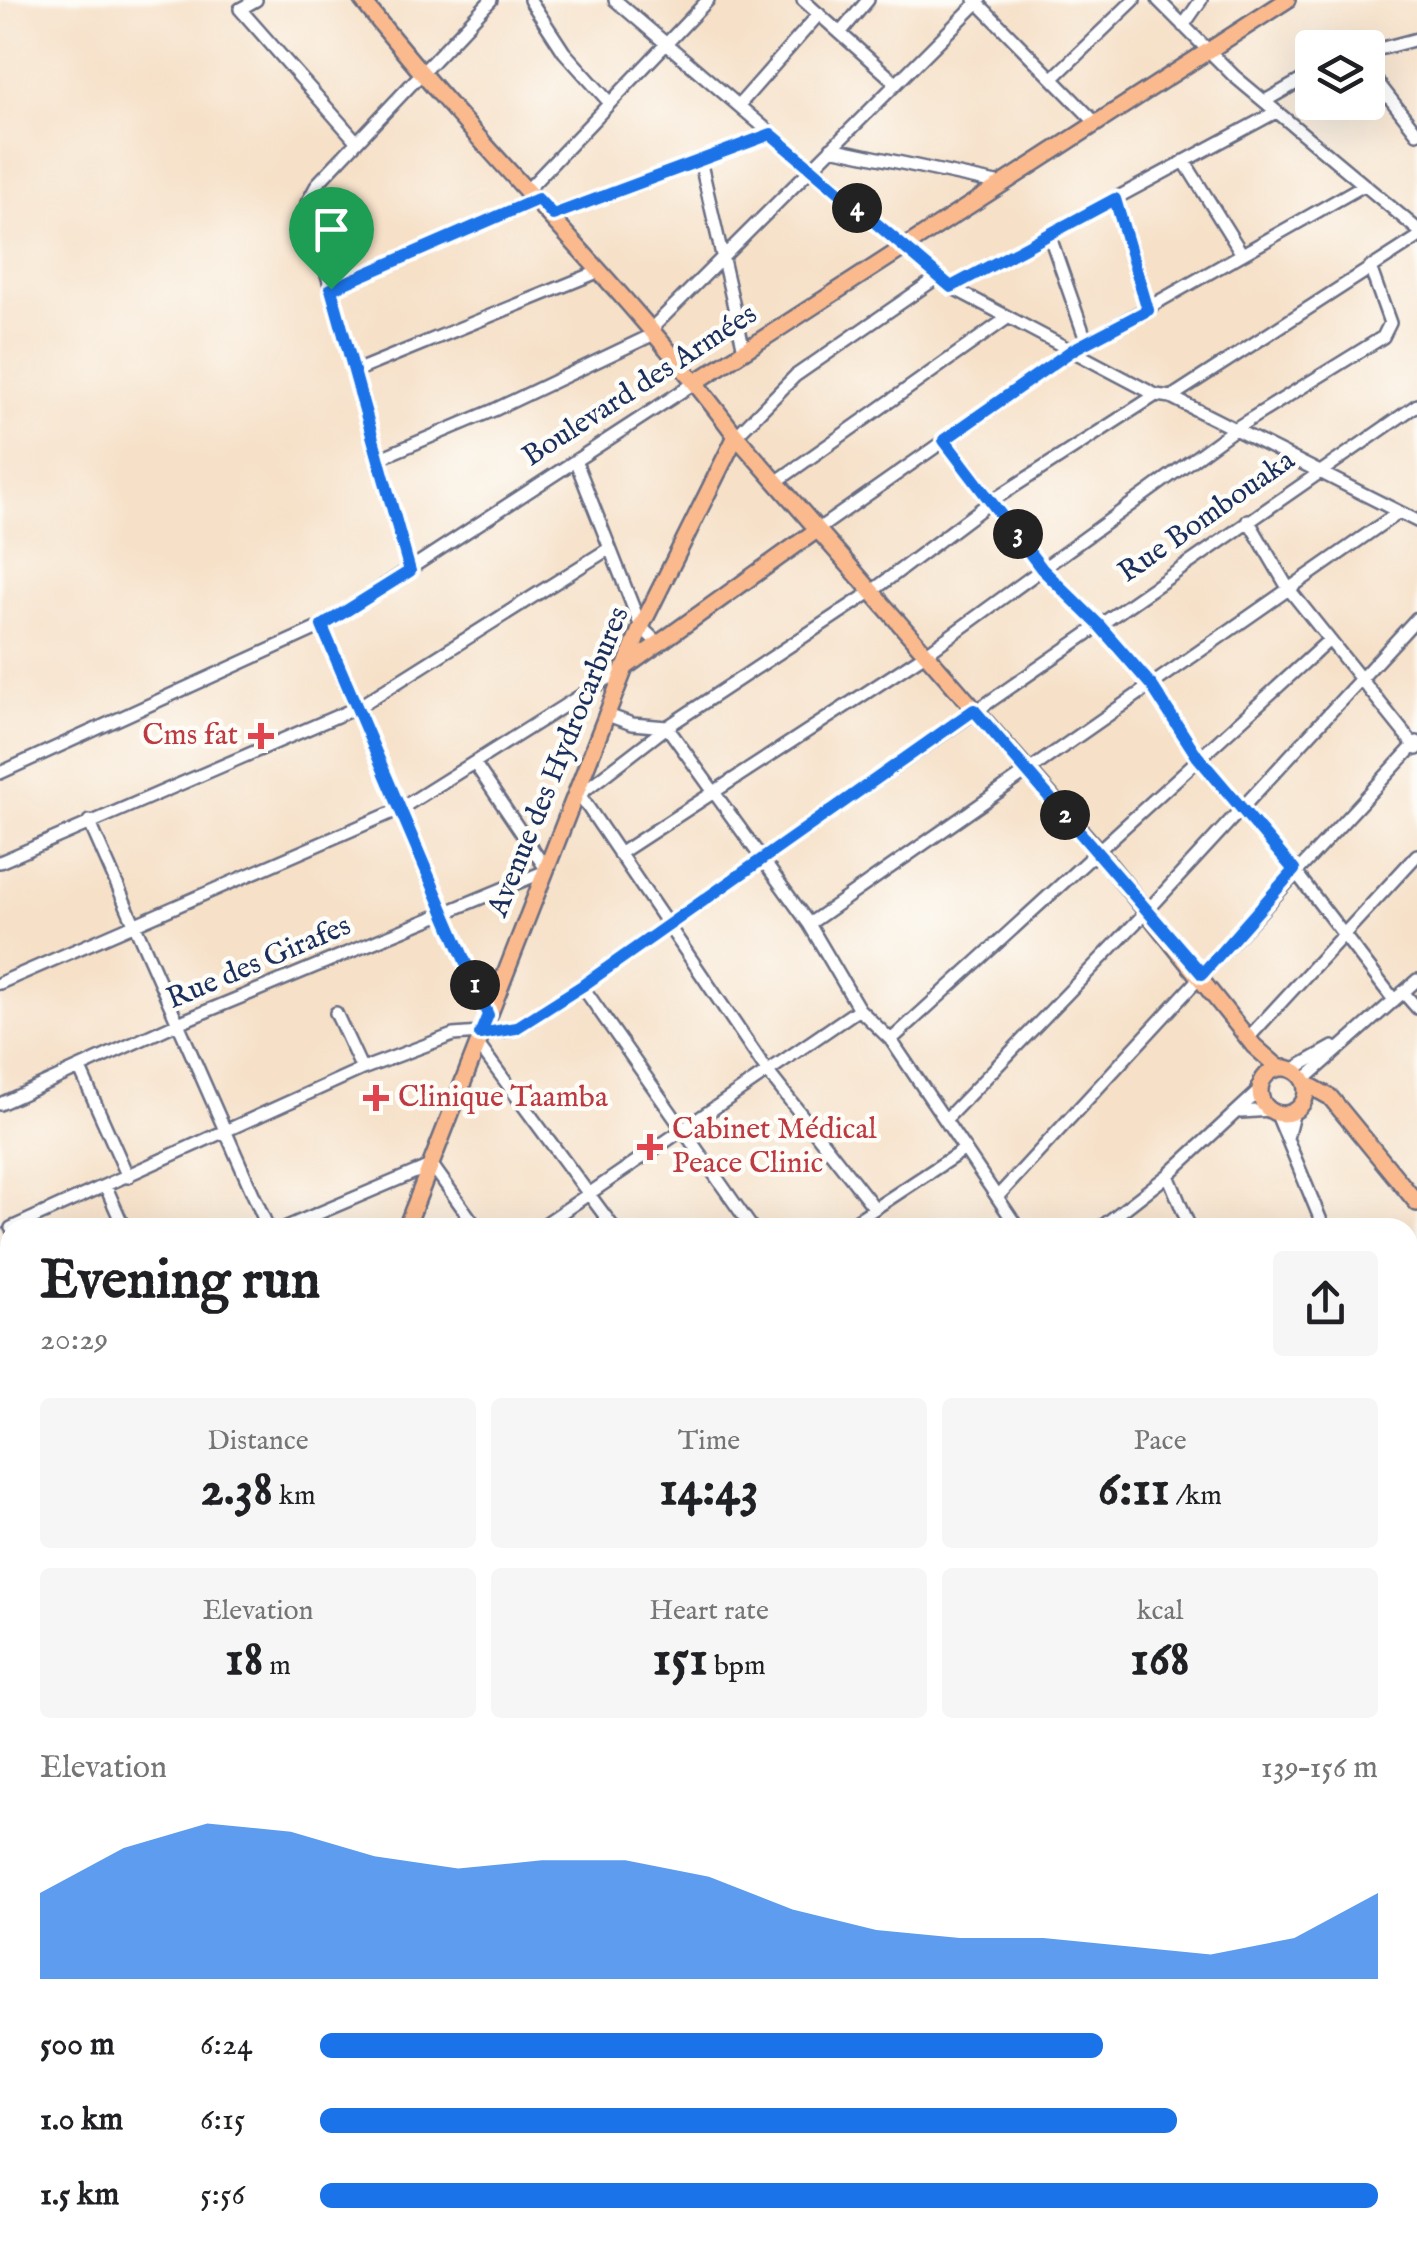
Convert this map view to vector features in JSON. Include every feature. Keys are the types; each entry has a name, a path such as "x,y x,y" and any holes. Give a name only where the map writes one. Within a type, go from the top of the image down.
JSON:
{"main road":[{"path":"362,0 421,76 553,215 696,382 736,436 1098,851 1202,974 1252,1041 1295,1075 1324,1090 1417,1203"},
{"name":"Boulevard des Armées","path":"696,382 1287,0"},
{"name":"Avenue des Hydrocarbures","path":"410,1218 542,870 641,627 736,436"},
{"path":"624,669 817,530"},
{"path":"1252,1041 1262,1085 1273,1111 1326,1102 1339,1107"},
{"path":"1262,1085 1295,1075"},
{"path":"1295,1075 1306,1096 1296,1109"}],"street":[{"path":"256,0 236,5 356,142"},
{"path":"410,571 308,210 308,197 491,0"},
{"path":"530,0 564,52 609,102"},
{"path":"614,0 668,42 951,287 1156,395 1171,396 1417,521"},
{"path":"331,289 534,194 609,102 708,0"},
{"path":"803,0 896,84"},
{"path":"840,33 868,0"},
{"path":"1053,78 1134,0"},
{"path":"1158,0 1264,102 1417,230"},
{"path":"1183,26 1201,0"},
{"path":"378,459 494,410 652,332 722,255 978,1 1096,124"},
{"path":"739,105 819,14"},
{"path":"1385,47 1417,39"},
{"path":"1264,102 1295,84"},
{"path":"1385,92 1417,133"},
{"path":"951,287 1276,112"},
{"path":"553,215 771,134"},
{"path":"831,148 1001,184"},
{"path":"700,160 744,350"},
{"path":"1184,162 1242,254"},
{"path":"817,530 1074,349 1364,186"},
{"path":"1115,199 1148,310"},
{"path":"1050,234 1087,343"},
{"path":"1171,396 1417,238"},
{"path":"619,854 924,654 1236,428 1388,331 1390,323 1370,268"},
{"path":"353,372 600,271"},
{"path":"736,436 795,376 938,277"},
{"path":"776,482 1006,319"},
{"name":"Boulevard des Armées","path":"0,773 322,626 696,382"},
{"path":"873,1206 767,1071 577,791 870,592 993,500 1156,395"},
{"name":"Rue Bombouaka","path":"33,1218 362,1069 453,1035 478,1039 516,1028 582,986 1316,470 1417,405"},
{"path":"944,440 1042,569 1098,624 1152,686 1197,756 1344,934 1399,996 1417,1008"},
{"path":"576,462 641,627 660,645"},
{"path":"809,924 1399,512"},
{"path":"998,1195 1294,870 1416,746 1288,588 1248,520"},
{"path":"0,862 358,707 610,548"},
{"path":"946,1118 1148,910 1417,618"},
{"path":"322,626 488,1015"},
{"path":"890,1040 1197,756 1330,640"},
{"path":"0,983 400,809 624,669"},
{"path":"606,714 632,724 667,727"},
{"path":"667,727 809,924 859,1009 890,1040 1012,1218"},
{"path":"474,764 542,870"},
{"path":"89,822 264,1218"},
{"path":"1252,1041 1417,854"},
{"name":"Rue des Girafes","path":"0,1104 178,1023 542,870"},
{"path":"1295,1075 1341,1043 1417,980"},
{"path":"582,986 745,1218"},
{"path":"552,1218 859,1009"},
{"path":"336,1013 362,1069"},
{"path":"478,1039 608,1218"},
{"path":"80,1069 128,1177"},
{"path":"1113,1218 1240,1112 1262,1085"},
{"path":"1286,1142 1296,1109"},
{"path":"1240,1112 1273,1111 1320,1218"},
{"path":"858,1218 965,1149"},
{"path":"307,1218 432,1165 470,1218"},
{"path":"1168,1175 1186,1218"},
{"path":"106,1186 120,1218"}],"place":[{"name":"Cms fat","path":"261,736"},
{"name":"Clinique Taamba","path":"376,1098"},
{"name":"Cabinet Médical Peace Clinic","path":"650,1147"}],"route":[{"path":"771,134 951,287 1115,199 1148,310 1074,349 944,440 1042,569 1098,624 1152,686 1197,756 1294,870 1202,974 974,710 582,986 516,1028 480,1034 488,1015 322,626 410,571 331,289 538,199 553,215 771,134"}]}
